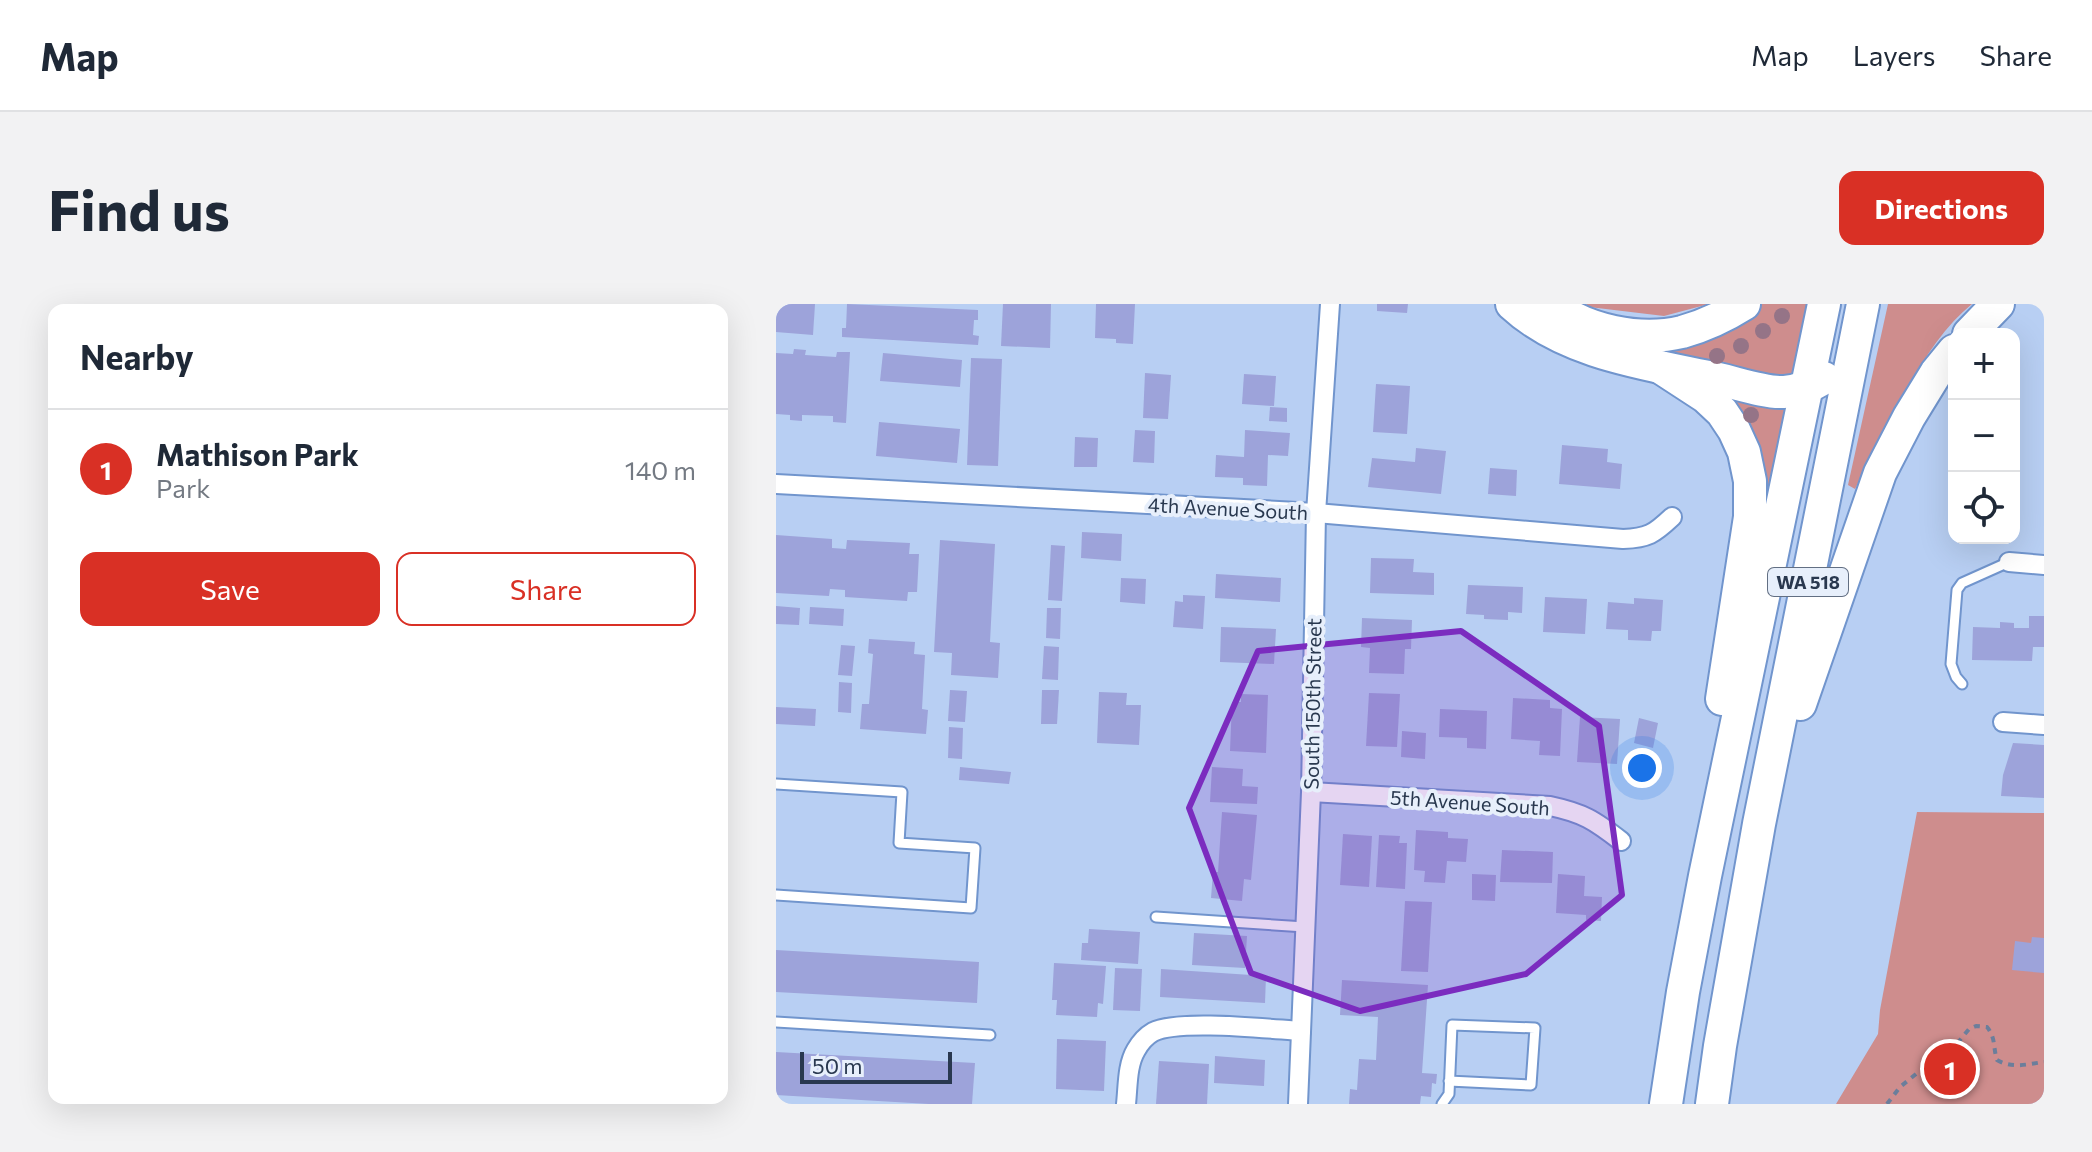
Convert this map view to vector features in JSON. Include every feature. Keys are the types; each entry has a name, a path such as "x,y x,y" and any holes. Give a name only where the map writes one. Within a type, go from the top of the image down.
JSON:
{"highway":[{"path":"1512,304 1564,339 1585,348 1780,392 1807,387 1833,372 1856,339"},
{"path":"1552,304 1583,323 1616,332 1648,335 1681,332 1719,319 1744,304"},
{"name":"WA 518","path":"1666,1104 1705,876 1824,304"},
{"name":"WA 518","path":"1712,1104 1759,824 1863,304"},
{"path":"1975,328 1998,304"},
{"path":"1759,824 1880,473 1909,417 1948,358"},
{"path":"1660,367 1706,397 1722,412 1744,452 1750,481 1750,517 1721,707 1726,781"}],"street":[{"name":"South 150th Street","path":"1298,1104 1311,792 1316,513 1330,304"},
{"name":"4th Avenue South","path":"776,484 1316,513 1623,539 1649,536 1672,517"},
{"path":"2009,562 2044,565"},
{"path":"2003,722 2044,725"},
{"name":"5th Avenue South","path":"1311,792 1550,806 1593,819 1621,841"},
{"path":"1126,1104 1133,1057 1144,1040 1154,1032 1169,1027 1204,1026 1301,1031"}],"lane":[{"path":"1962,684 1951,664 1957,590 1962,583 2009,562"},
{"path":"776,784 902,792 899,843 975,848 971,908 776,895"},
{"path":"1156,917 1305,927"},
{"path":"776,1022 990,1035"},
{"path":"1442,1104 1449,1094 1449,1081 1452,1025 1535,1028 1531,1085 1449,1081"}],"path":[{"path":"1887,1104 1900,1087 1916,1074 1950,1058 1956,1045 1969,1029 1976,1026 1987,1027 1990,1031 1995,1040 1997,1060 2003,1064 2019,1066 2044,1062"}],"highlighted area":[{"path":"1461,631 1599,726 1622,895 1526,974 1360,1011 1251,973 1189,808 1258,651"}],"shaded area":[{"path":"1586,304 1709,304 1664,316 1589,307"},
{"path":"1762,304 1809,304 1792,382 1615,342 1757,309"},
{"path":"1888,304 1972,304 1948,328 1921,365 1855,489 1848,485"},
{"path":"1719,385 1788,402 1763,514"},
{"path":"1917,812 2044,813 2044,1104 1836,1104 1878,1034"}],"building":[{"path":"776,304 815,304 813,335 776,332"},
{"path":"847,304 978,310 973,335 979,336 978,345 842,337 842,328 846,328"},
{"path":"1003,304 1051,304 1050,348 1001,346"},
{"path":"1096,304 1135,304 1133,344 1095,338"},
{"path":"1377,304 1408,304 1407,313 1377,311"},
{"path":"794,349 806,350 805,355 836,357 837,352 850,352 846,423 833,422 833,416 802,415 802,421 790,420 790,415 776,414 776,353 793,354"},
{"path":"883,353 962,360 960,387 880,381"},
{"path":"971,358 1002,359 998,466 967,465"},
{"path":"1145,373 1171,375 1168,419 1143,418"},
{"path":"1244,374 1276,376 1274,406 1242,404"},
{"path":"1376,384 1410,386 1407,434 1373,432"},
{"path":"1270,407 1287,408 1287,422 1269,421"},
{"path":"879,422 960,429 957,463 876,456"},
{"path":"1135,430 1155,431 1154,463 1133,462"},
{"path":"1245,430 1290,433 1288,456 1268,455 1267,486 1243,485 1243,478 1215,477 1216,455 1244,457"},
{"path":"1075,437 1098,438 1097,467 1074,467"},
{"path":"1562,445 1608,449 1607,462 1622,464 1620,489 1559,484"},
{"path":"1416,448 1446,451 1441,494 1368,487 1372,458 1415,462"},
{"path":"1490,468 1517,470 1516,496 1488,494"},
{"path":"1082,532 1122,534 1121,561 1081,558"},
{"path":"776,535 832,539 832,548 846,549 847,540 910,543 909,554 919,554 917,592 908,592 907,601 845,597 845,590 830,589 829,596 776,593"},
{"path":"940,540 995,544 990,642 1000,643 998,678 951,675 952,653 934,652"},
{"path":"1051,545 1065,546 1062,601 1048,600"},
{"path":"1371,558 1414,559 1413,572 1434,573 1434,595 1370,593"},
{"path":"1216,574 1281,578 1280,602 1215,598"},
{"path":"1121,578 1146,579 1145,604 1120,602"},
{"path":"1468,585 1523,587 1522,613 1508,612 1508,620 1484,619 1484,615 1466,614"},
{"path":"1183,595 1205,596 1203,629 1173,627 1175,601 1183,602"},
{"path":"1545,597 1587,599 1585,634 1543,632"},
{"path":"1634,598 1663,600 1661,631 1652,631 1651,641 1628,640 1628,630 1606,629 1608,602 1634,604"},
{"path":"776,606 800,608 799,625 776,624"},
{"path":"810,607 844,609 843,626 809,624"},
{"path":"1047,608 1061,608 1060,639 1046,638"},
{"path":"2029,616 2044,616 2044,647 2033,647 2032,661 1972,660 1973,627 2000,628 2000,622 2014,623 2014,628 2029,628"},
{"path":"1362,618 1412,620 1411,649 1405,649 1404,674 1369,673 1370,648 1361,647"},
{"path":"1221,627 1276,629 1274,664 1220,662"},
{"path":"869,639 915,642 914,654 925,655 922,709 928,710 926,734 860,729 862,704 869,704 873,654 868,653"},
{"path":"841,645 855,646 852,676 838,675"},
{"path":"1044,646 1059,647 1058,680 1042,679"},
{"path":"839,682 852,683 851,713 838,712"},
{"path":"950,690 967,691 965,722 948,721"},
{"path":"1042,690 1059,690 1057,724 1041,724"},
{"path":"1099,692 1127,693 1126,705 1141,705 1139,745 1097,743"},
{"path":"1369,693 1400,694 1397,747 1366,746"},
{"path":"1241,694 1268,695 1266,753 1230,751 1232,702 1241,702"},
{"path":"1513,698 1550,700 1550,708 1562,709 1560,756 1539,755 1540,741 1511,739"},
{"path":"776,707 816,709 815,726 776,724"},
{"path":"1440,709 1487,711 1486,749 1467,748 1467,738 1439,737"},
{"path":"1580,717 1620,719 1617,764 1577,762"},
{"path":"1639,718 1658,723 1653,748 1634,743"},
{"path":"949,727 963,728 962,759 948,758"},
{"path":"1402,731 1426,733 1425,759 1401,757"},
{"path":"2013,743 2044,745 2044,798 2001,796 2003,775"},
{"path":"960,767 1011,772 1009,784 959,780"},
{"path":"1212,767 1243,769 1242,786 1258,787 1257,804 1210,802"},
{"path":"1222,812 1257,815 1251,880 1244,879 1242,901 1211,898 1213,872 1218,872"},
{"path":"1416,830 1448,832 1448,838 1468,839 1466,862 1447,861 1445,883 1424,882 1425,871 1414,870"},
{"path":"1343,834 1372,836 1369,887 1340,885"},
{"path":"1379,835 1400,836 1399,843 1407,843 1405,889 1376,887"},
{"path":"1502,850 1553,852 1552,883 1500,882"},
{"path":"1472,874 1496,875 1495,901 1472,900"},
{"path":"1558,874 1585,876 1584,896 1602,897 1601,921 1586,920 1586,915 1556,913"},
{"path":"1405,901 1432,902 1428,972 1401,971"},
{"path":"1089,929 1140,932 1138,964 1081,960 1082,943 1088,943"},
{"path":"1194,933 1247,936 1245,968 1192,965"},
{"path":"2032,937 2044,938 2044,973 2012,970 2015,941 2031,943"},
{"path":"776,950 979,962 977,1003 776,992"},
{"path":"1054,963 1106,966 1103,1004 1098,1003 1097,1017 1056,1015 1057,1000 1052,1000"},
{"path":"1115,968 1142,969 1140,1011 1113,1010"},
{"path":"1161,969 1266,976 1265,1003 1160,997"},
{"path":"1342,980 1428,985 1422,1073 1437,1074 1436,1084 1432,1083 1431,1097 1421,1096 1420,1104 1349,1104 1350,1089 1357,1090 1359,1059 1376,1060 1378,1017 1340,1015"},
{"path":"1057,1039 1106,1041 1104,1091 1056,1089"},
{"path":"776,1052 975,1063 972,1104 776,1095"},
{"path":"1215,1056 1265,1060 1264,1086 1214,1083"},
{"path":"1159,1061 1209,1064 1207,1104 1156,1104"}],"place":[{"name":"Mathison Park","path":"1950,1069"}]}
